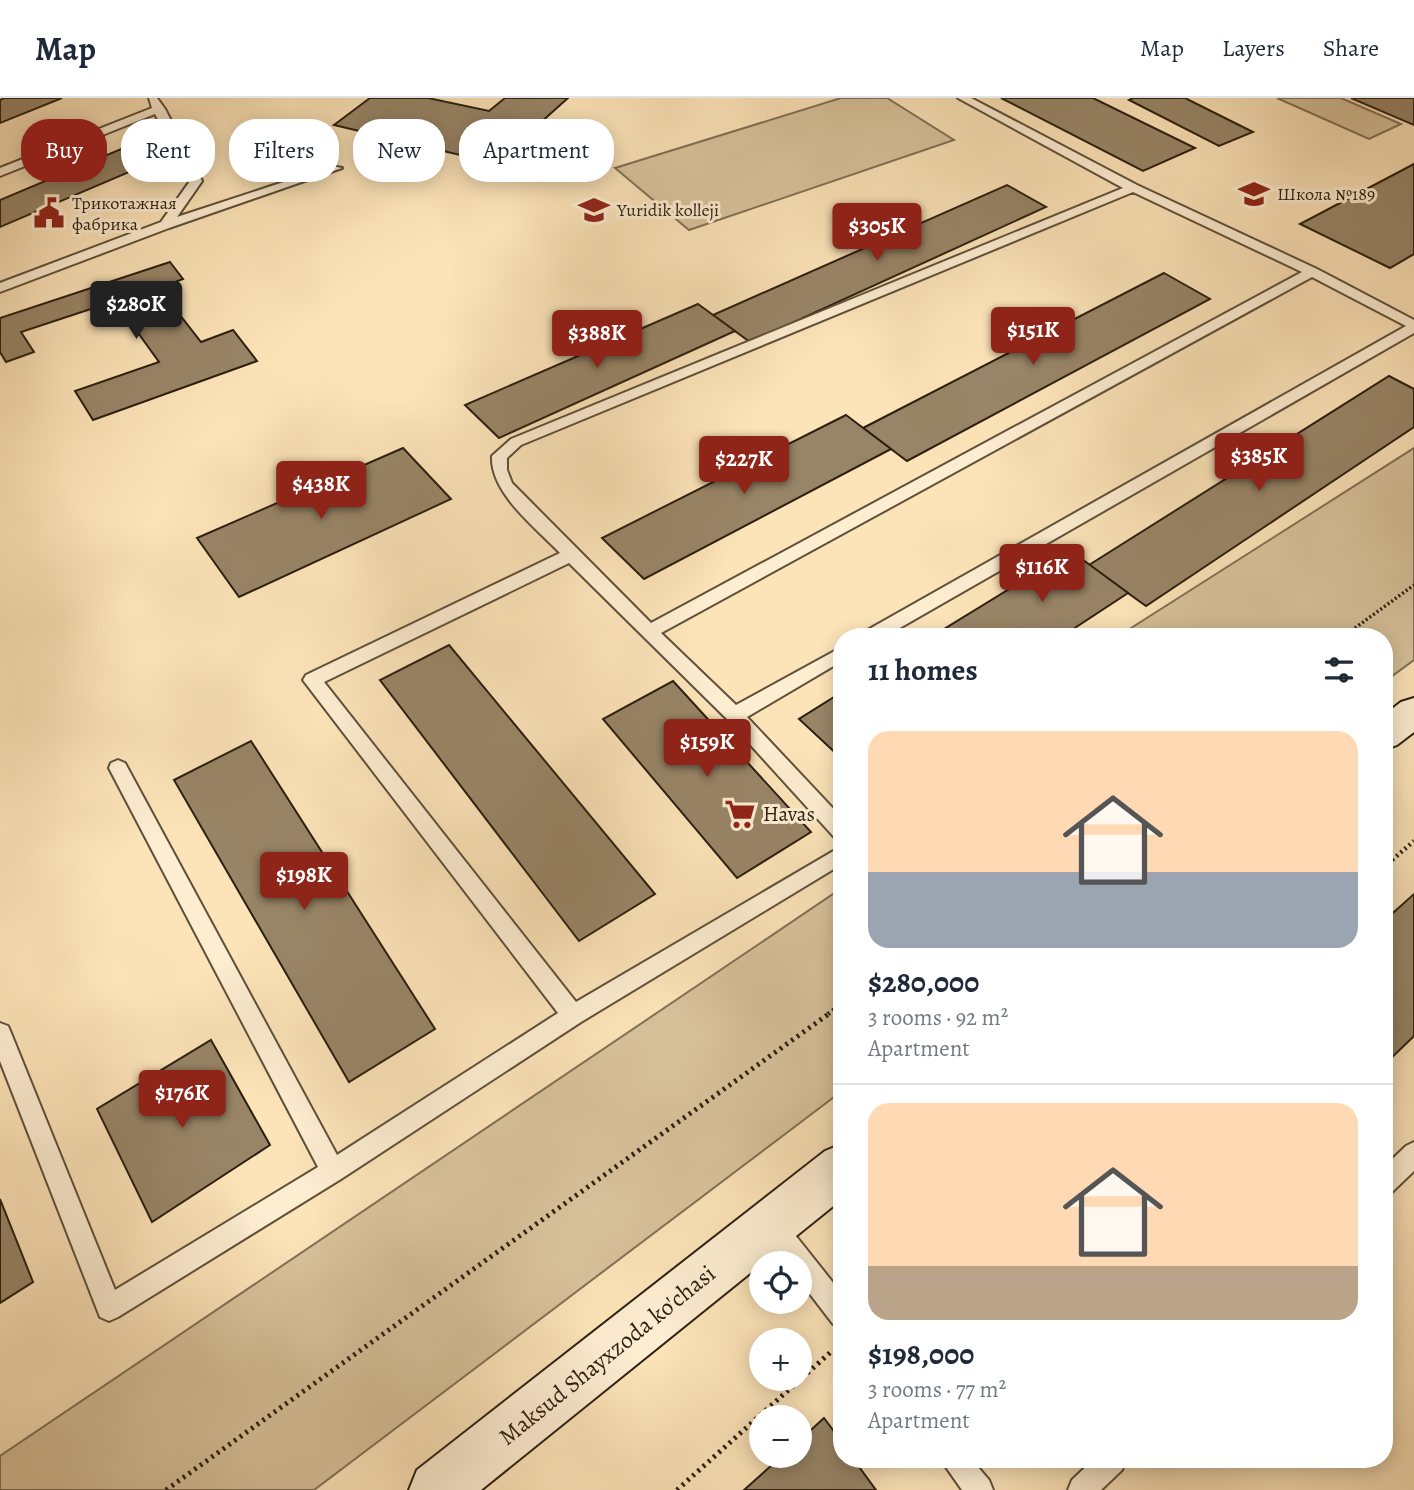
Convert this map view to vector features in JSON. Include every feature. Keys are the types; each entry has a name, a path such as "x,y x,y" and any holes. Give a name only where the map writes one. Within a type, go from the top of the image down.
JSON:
{"street":[{"path":"1393,728 1414,712"},
{"name":"Maksud Shayxzoda ko'chasi","path":"437,1490 833,1175"}],"lane":[{"path":"152,98 196,181 165,225"},
{"path":"963,98 1133,188 1312,272 1414,326"},
{"path":"0,172 159,109"},
{"path":"0,288 165,225 294,182"},
{"path":"833,822 734,715 571,555 505,485 499,470 500,456 516,442 1133,188"},
{"path":"651,631 1312,272"},
{"path":"886,628 1414,326"},
{"path":"571,555 312,680 573,1015"},
{"path":"734,715 833,658"},
{"path":"118,768 333,1171"},
{"path":"0,1033 109,1308 333,1171 573,1015 833,859"},
{"path":"1393,1175 1414,1154"},
{"path":"771,1224 833,1303"},
{"path":"961,1468 979,1490"},
{"path":"1082,1490 1104,1468"}],"path":[{"path":"1355,628 1414,585"},
{"path":"1393,859 1414,841"},
{"path":"166,1490 833,1010"},
{"path":"677,1490 833,1350"}],"shaded area":[{"path":"841,98 887,98 954,140 689,230 615,168"},
{"path":"1277,98 1341,98 1401,124 1369,139"},
{"path":"1414,448 1414,660 1393,675 1393,628 1131,628"},
{"path":"833,894 833,1098 314,1490 0,1490 0,1456"}],"building":[{"path":"62,98 0,123 0,100"},
{"path":"370,98 428,98 489,111 505,98 568,98 545,119 459,119 459,155 445,151 445,119 353,119 353,130 339,126 339,121"},
{"path":"1001,98 1093,98 1195,148 1143,171"},
{"path":"1185,98 1253,132 1219,146 1129,100"},
{"path":"1351,98 1414,98 1414,125"},
{"path":"121,149 121,175 107,181 107,155"},
{"path":"1414,164 1414,254 1390,268 1300,224"},
{"path":"43,182 106,182 0,227 0,200"},
{"path":"1007,185 1046,207 750,342 713,315"},
{"path":"170,262 183,279 159,288 201,342 233,330 257,361 93,420 75,391 159,362 115,301 21,332 34,352 6,362 0,352 0,318"},
{"path":"1164,273 1210,299 907,461 863,428"},
{"path":"698,304 735,331 499,438 465,405"},
{"path":"1389,376 1414,389 1414,427 1146,606 1089,565"},
{"path":"846,415 891,449 644,579 602,538"},
{"path":"403,448 451,499 239,597 197,538"},
{"path":"1071,551 1128,593 1075,628 946,628"},
{"path":"449,645 655,894 579,941 380,680"},
{"path":"673,681 811,832 737,878 603,719"},
{"path":"833,698 833,751 799,719"},
{"path":"251,741 435,1029 349,1082 174,780"},
{"path":"1414,894 1414,1036 1393,1056 1393,913"},
{"path":"211,1040 270,1145 152,1222 97,1109"},
{"path":"0,1199 33,1282 0,1303"},
{"path":"824,1418 833,1430 833,1468 860,1468 876,1490 744,1490 769,1468 812,1468 812,1429"}],"place":[{"name":"Школа №189","path":"1254,194"},
{"name":"Yuridik kolleji","path":"594,210"},
{"name":"Трикотажная фабрика","path":"49,213"},
{"name":"Havas","path":"740,814"}]}
